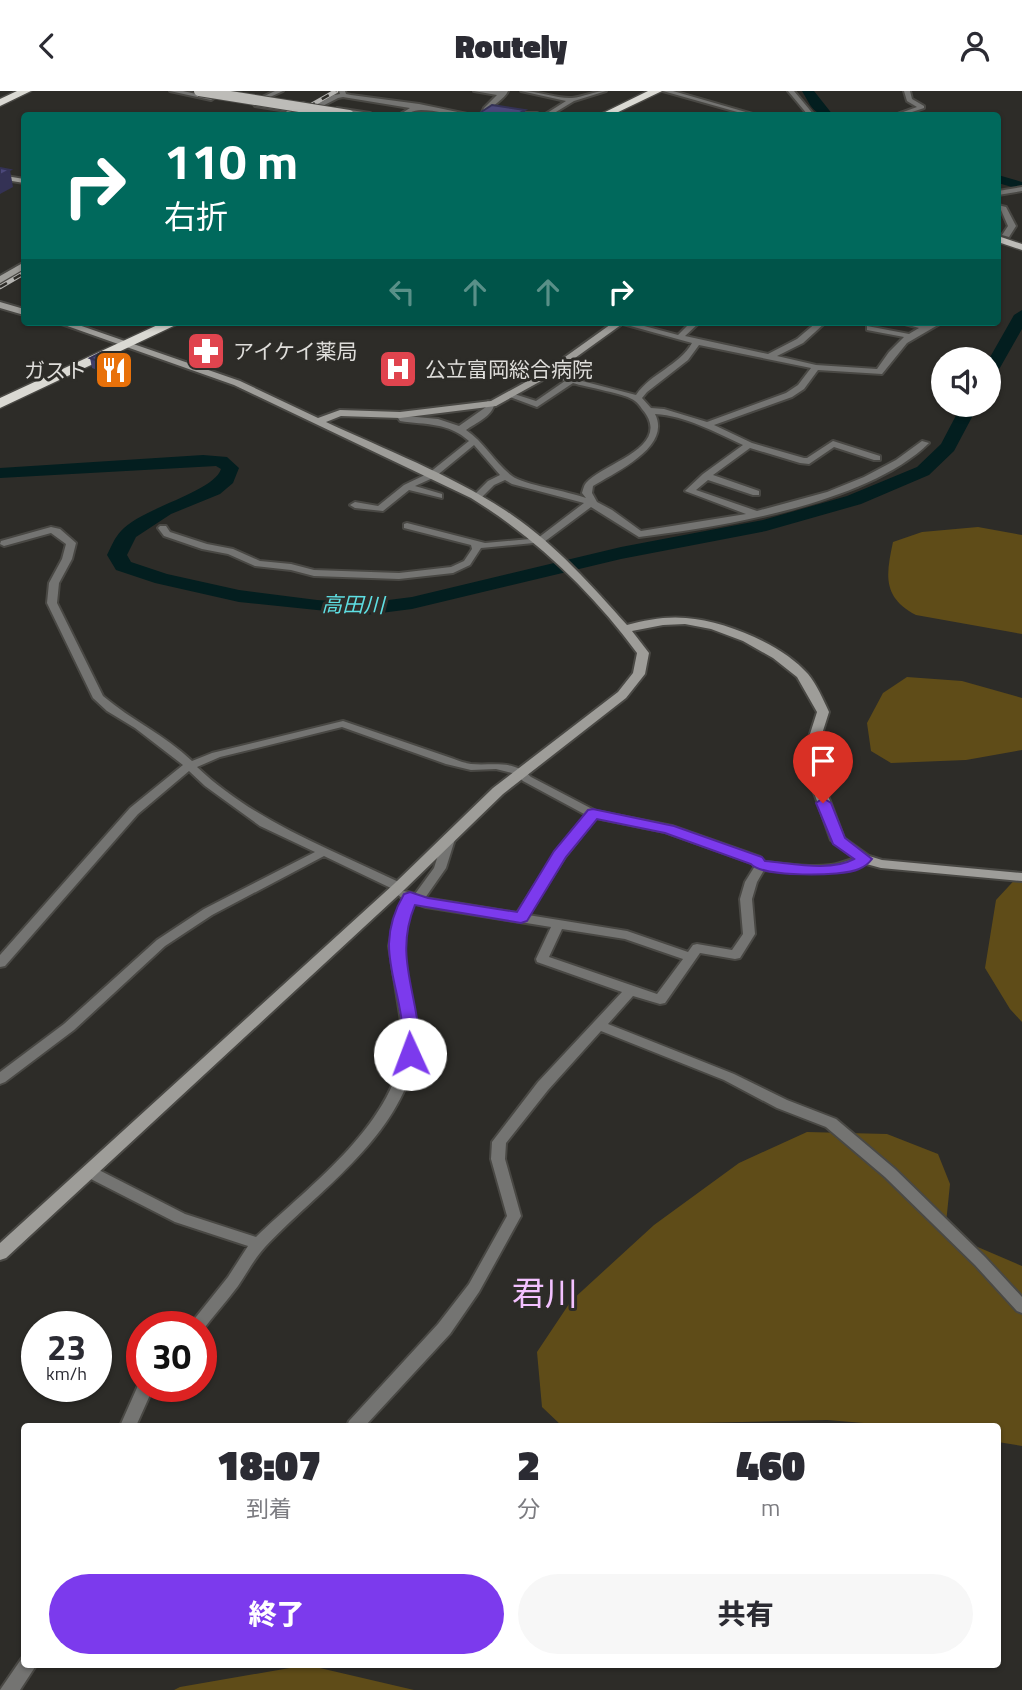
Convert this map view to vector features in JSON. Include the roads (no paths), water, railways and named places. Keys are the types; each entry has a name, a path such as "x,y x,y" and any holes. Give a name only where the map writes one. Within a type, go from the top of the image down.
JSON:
{"highway":[{"path":"0,103 26,91"},
{"path":"611,112 657,91"},
{"path":"623,112 668,91"},
{"path":"0,404 153,326"},
{"path":"0,396 166,326"}],"main road":[{"path":"199,91 330,112"},
{"path":"1002,237 1022,247"}],"street":[{"path":"173,91 283,112"},
{"path":"223,91 264,98 304,111 343,93 452,112"},
{"path":"250,104 280,91"},
{"path":"477,91 505,93"},
{"path":"524,91 572,100"},
{"path":"552,112 572,100 603,91"},
{"path":"668,91 742,112"},
{"path":"791,91 808,112"},
{"path":"903,91 909,100 922,107 907,112"},
{"path":"486,112 505,93"},
{"path":"408,112 419,106"},
{"path":"713,112 719,106"},
{"path":"316,107 350,112"},
{"path":"0,177 21,180"},
{"path":"1001,193 1022,189"},
{"path":"1001,208 1004,208 1012,226 1002,237"},
{"path":"0,280 21,268"},
{"path":"0,305 21,310"},
{"path":"73,326 237,383 321,420 477,497 510,516 541,540 626,629 643,653 639,674 622,695 520,772 450,836 405,894 395,950 411,1032 410,1054 404,1075 388,1107 360,1143 317,1190 258,1244 208,1311"},
{"path":"321,420 340,413 400,415 488,404 511,396 547,374 614,326"},
{"path":"636,326 696,342 816,367 879,372 909,336 925,327"},
{"path":"680,337 692,326"},
{"path":"771,356 800,341 817,326"},
{"path":"920,326 925,327"},
{"path":"870,328 909,336"},
{"path":"638,398 653,381 687,355 696,342"},
{"path":"707,425 789,395 801,387 816,367"},
{"path":"547,374 638,398 650,411 655,425 652,440 589,485 587,493 593,501"},
{"path":"511,396 537,404 571,381"},
{"path":"461,429 486,413 491,407 488,404"},
{"path":"650,411 664,412 707,425 749,445 803,461 809,461 837,444 877,458"},
{"path":"400,415 402,419 430,420 461,429 475,440 505,476 515,482 593,501 613,512 639,534 666,531 833,494 909,456 925,443"},
{"path":"355,505 380,509 407,487 432,475 475,440"},
{"path":"749,445 690,491 753,513"},
{"path":"477,497 491,483 505,476"},
{"path":"706,476 756,493"},
{"path":"407,487 439,496"},
{"path":"407,526 485,546 541,540 593,501"},
{"path":"163,528 167,534 205,547 230,551 258,564 291,567 314,573 400,576 453,570 467,563 477,549 475,544"},
{"path":"4,543 51,530 57,531 71,543 71,554 50,587 51,603 98,698 139,726 209,784 264,823 325,851 405,894 558,925 627,935 690,957"},
{"path":"626,629 654,622 685,621 710,625 740,636 775,654 801,674 823,712 808,759 838,840 864,859 902,867 953,869 1022,877"},
{"path":"0,963 134,811 189,766 247,747 343,724 460,765 496,766 520,772 527,779 593,814 668,829 756,860 761,866 824,870 854,866 864,859"},
{"path":"521,918 560,855 593,814"},
{"path":"0,1253 405,894 440,868 450,836"},
{"path":"0,1079 69,1027 162,943 208,912 325,851"},
{"path":"558,925 542,959 660,1000 697,948 735,955 749,934 746,899 761,866"},
{"path":"358,1423 444,1329 474,1287 514,1216 498,1159 499,1142 543,1086 631,990"},
{"path":"598,1025 729,1077 782,1104 831,1123 890,1173 980,1261 1022,1307"},
{"path":"90,1172 180,1218 258,1244"},
{"path":"129,1423 139,1402"},
{"path":"9,1690 25,1668"}],"waterway":[{"name":"高田川","path":"808,91 823,112"},
{"name":"高田川","path":"1001,180 1022,186"},
{"name":"高田川","path":"1001,352 1022,315"},
{"name":"高田川","path":"0,473 221,461 230,468 227,479 213,490 164,510 128,534 117,555 123,566 162,579 239,596 365,609 412,603 621,553 766,525 854,500 923,471 948,447 964,417"}],"railway":[{"path":"299,112 336,91"},
{"path":"0,287 21,275"}],"place":[{"name":"アイケイ薬局","path":"206,351"},
{"name":"公立富岡総合病院","path":"398,369"},
{"name":"ガスト","path":"114,370"}],"district":[{"name":"君川","path":"545,1293"}]}
